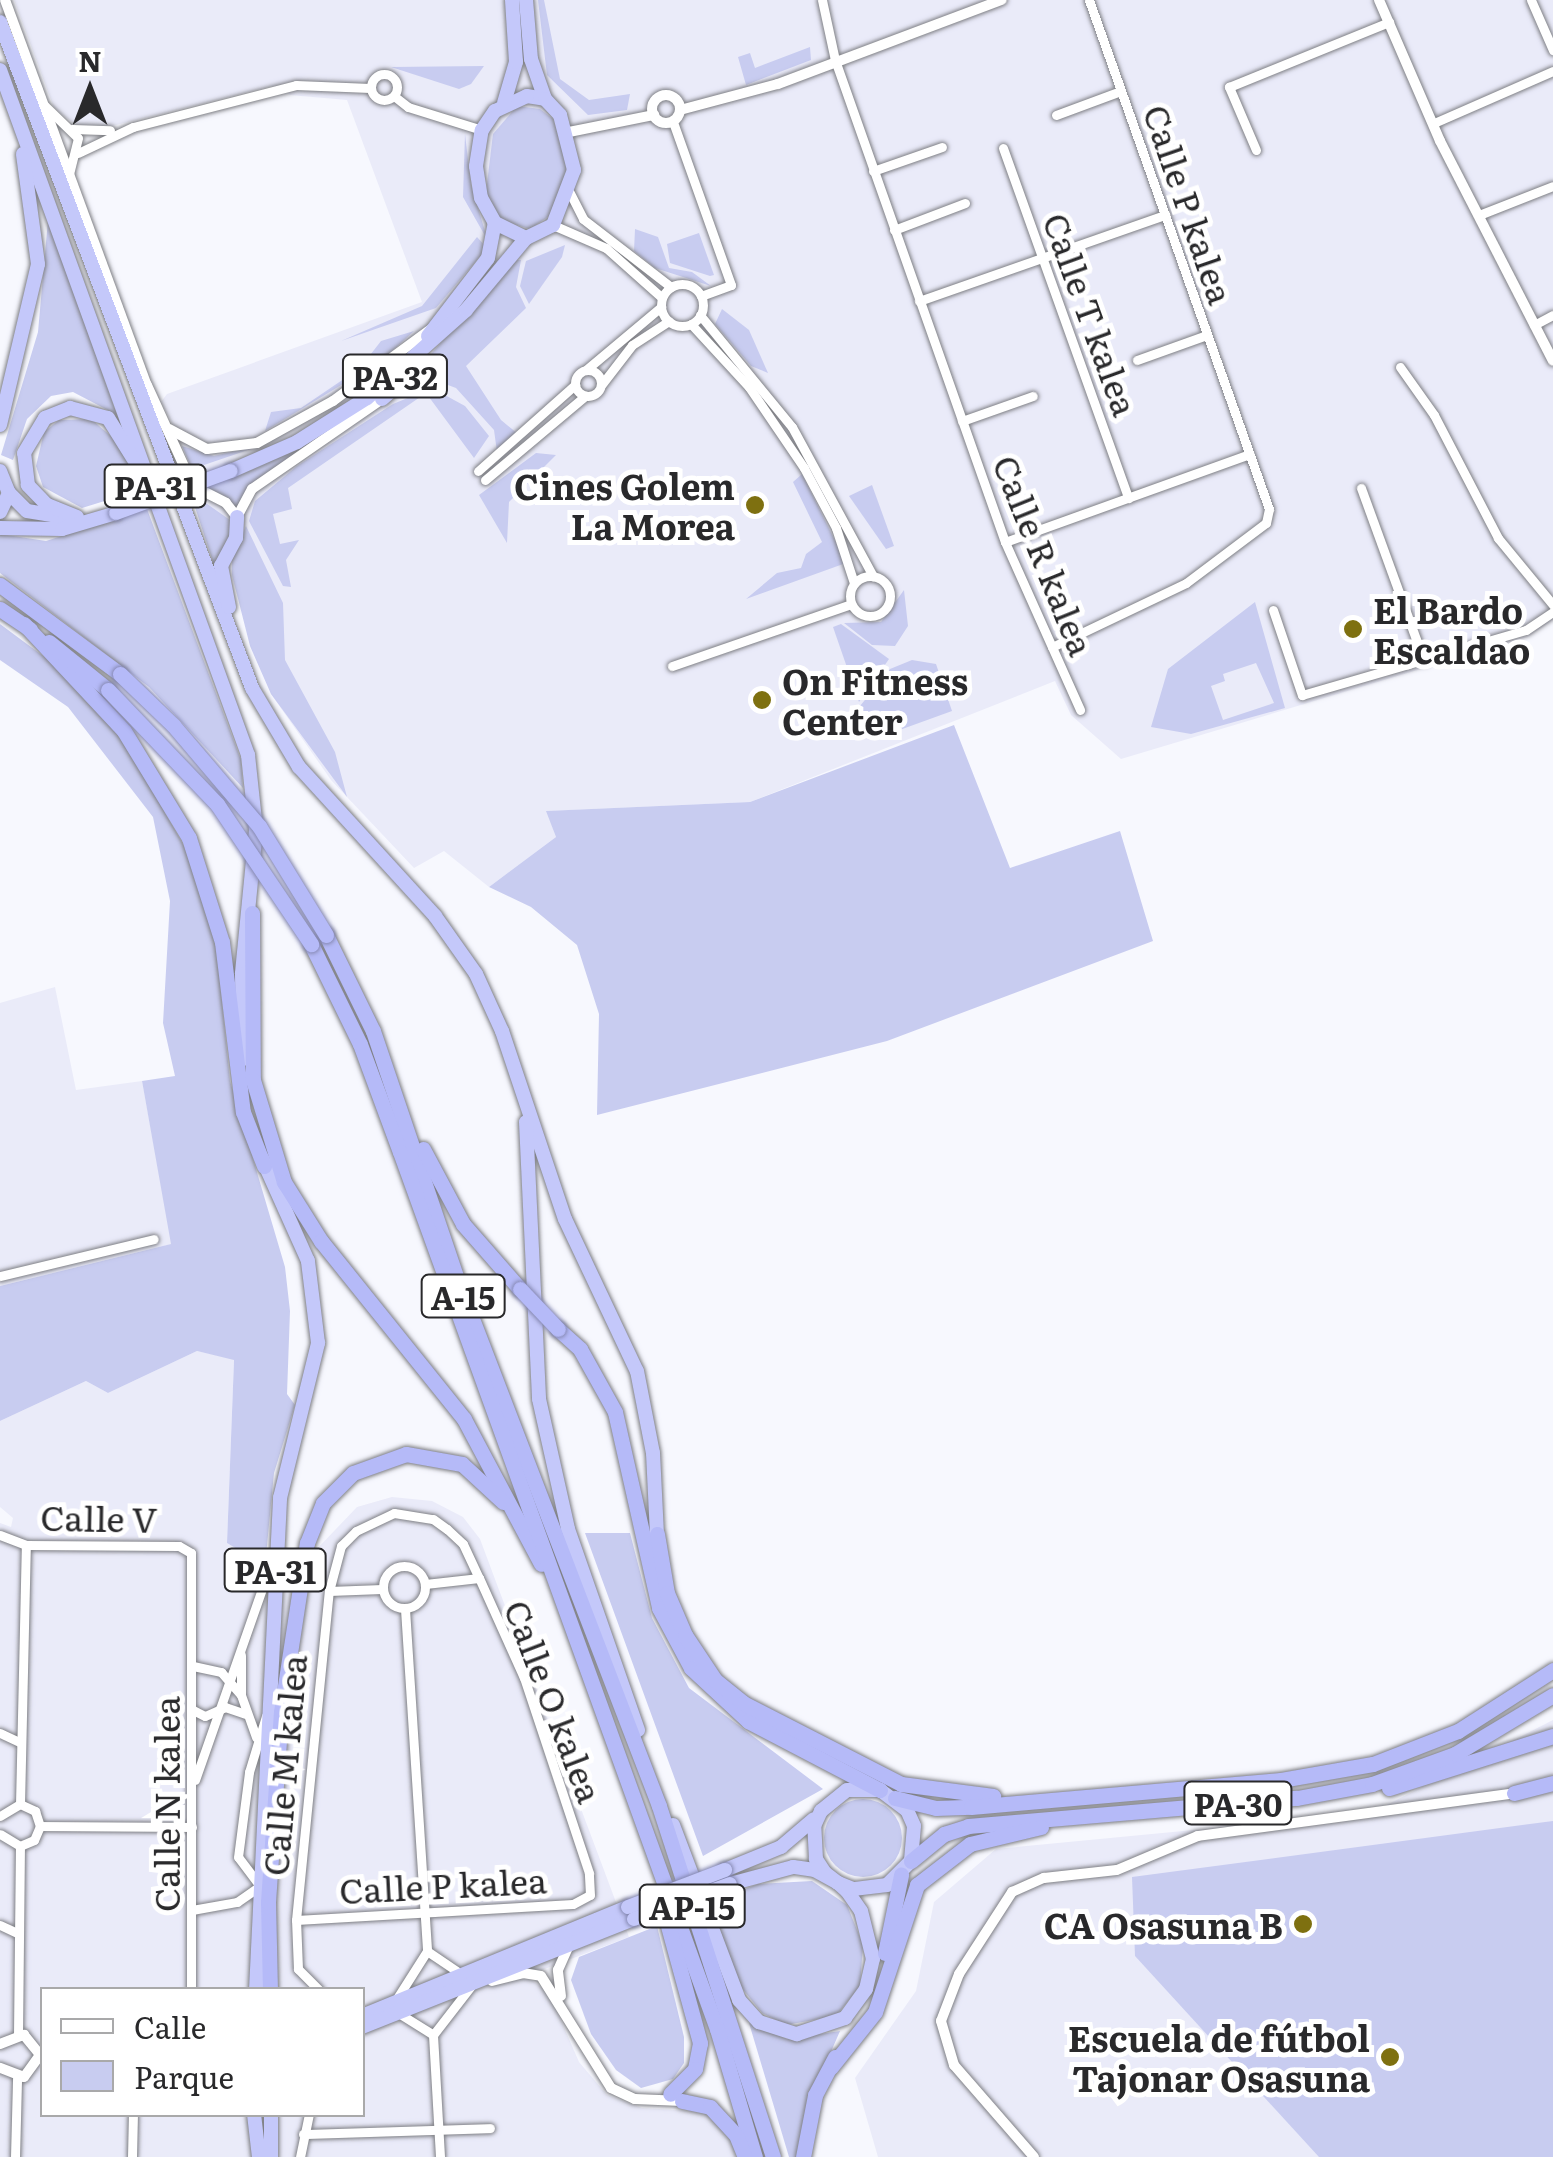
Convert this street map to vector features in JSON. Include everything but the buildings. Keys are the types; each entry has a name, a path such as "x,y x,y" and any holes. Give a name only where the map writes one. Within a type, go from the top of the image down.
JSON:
{"highway":[{"path":"512,0 516,62 504,103 482,130 478,182 495,224 526,238"},
{"path":"526,0 531,59 545,99 569,132 570,193 553,225"},
{"name":"PA-31","path":"0,22 165,468 266,716 308,779 456,945 476,974 520,1080 536,1220 539,1400 593,1608 734,1990 767,2027 797,2034 828,2027 845,2018 866,1990 870,1936 861,1911 838,1883"},
{"name":"PA-31","path":"0,70 194,592 248,755 256,830 252,913 243,946 242,1054 264,1166 308,1260 318,1314 314,1372 280,1498 256,1987"},
{"path":"0,424 38,264 34,201 9,95"},
{"path":"504,103 545,99"},
{"name":"PA-32","path":"230,468 331,415 395,368 440,322 488,258 495,224"},
{"name":"PA-32","path":"0,528 62,529 297,442 367,398 466,310 526,238 553,225"},
{"path":"382,399 466,310"},
{"path":"78,517 36,496 24,467 37,426 70,408 96,412 121,430 194,592"},
{"path":"0,471 9,493 0,512"},
{"name":"PA-32","path":"9,493 44,518 116,510"},
{"path":"237,517 220,577 266,716"},
{"name":"A-15","path":"0,584 120,674 240,802 326,935 400,1104 458,1282 602,1658"},
{"name":"A-15","path":"0,608 108,690 216,804 311,944 360,1044 584,1664"},
{"path":"24,624 124,731 189,838 222,942 243,1112 264,1166"},
{"path":"252,913 253,1080 284,1182 322,1241 464,1419 525,1530 584,1664"},
{"path":"520,1080 565,1219 637,1371 653,1453 650,1536 659,1608 702,1681 748,1720 880,1790"},
{"path":"400,1104 463,1224 580,1349 615,1412 674,1627 715,1680 790,1732 922,1790 972,1796 1122,1794"},
{"path":"270,1987 268,1902 281,1712 307,1543 323,1503 370,1464 437,1456 482,1476 525,1530"},
{"path":"593,1608 602,1658"},
{"name":"AP-15","path":"602,1658 659,1806 774,2157"},
{"name":"AP-15","path":"584,1664 664,1881 755,2157"},
{"name":"PA-30","path":"880,1790 895,1798 951,1808 1281,1780 1373,1764 1458,1731 1553,1670"},
{"name":"PA-30","path":"901,1875 911,1860 944,1834 968,1826 1297,1798 1418,1769 1487,1737 1553,1694"},
{"path":"1222,1804 1260,1809 1341,1798 1551,1737"},
{"path":"1514,1793 1553,1785"},
{"path":"365,2025 396,2008 727,1877 797,1837 846,1790 880,1790"},
{"path":"895,1798 914,1826 911,1860"},
{"path":"831,2066 875,2012 905,1906 948,1856 990,1836 1174,1808"},
{"path":"821,1811 812,1842 825,1873 838,1883"},
{"path":"727,1877 794,1867 870,1890 901,1875"},
{"path":"803,2157 815,2096 878,1988 901,1875"},
{"path":"664,1881 666,1916 699,2027 695,2070 681,2098 723,2118 745,2157"},
{"path":"470,1979 570,1943 631,1913"},
{"path":"365,2015 396,2008"},
{"path":"254,2117 259,2157"},
{"path":"271,2157 272,2117"}],"street":[{"path":"5,0 166,426 193,486 237,517 252,489 382,399"},
{"name":"Calle R kalea","path":"822,0 835,60 1005,542 1080,710"},
{"path":"701,296 731,286 673,122 680,110 778,84 1002,0"},
{"name":"Calle P kalea","path":"1052,646 1186,583 1266,523 1270,509 1090,0"},
{"path":"1379,0 1434,122 1553,361"},
{"path":"1531,0 1553,50"},
{"path":"1256,150 1229,87 1389,22"},
{"path":"1434,122 1553,71"},
{"path":"370,88 376,76 388,74 397,83 394,96"},
{"path":"78,153 132,127 296,85 370,88 379,99 394,96 408,107 482,130"},
{"name":"Calle P kalea","path":"1056,115 1121,91"},
{"path":"654,116 662,96 674,98 680,110"},
{"path":"44,105 72,128 78,153 69,174"},
{"path":"569,132 654,116 673,122"},
{"path":"72,128 132,127"},
{"path":"873,172 942,147"},
{"name":"Calle T kalea","path":"1003,148 1128,498"},
{"path":"1479,214 1553,186"},
{"path":"570,193 582,220 671,287"},
{"path":"894,230 965,203"},
{"path":"919,302 1164,216"},
{"path":"553,225 606,248 661,302 668,321"},
{"path":"701,296 685,284 671,287 661,302 481,476 602,384 632,345 668,321 691,324 749,387 804,468 836,528 854,583 851,604"},
{"path":"691,324 700,315 701,296"},
{"path":"700,315 792,427 873,576 888,588 883,611 864,615 851,604"},
{"path":"1534,325 1553,315"},
{"path":"166,426 206,449 256,443 333,401 440,322"},
{"name":"Calle P kalea","path":"1136,360 1207,335"},
{"path":"1272,610 1302,695 1526,630 1553,608 1498,538 1434,415 1400,367"},
{"path":"587,370 598,373 602,384"},
{"path":"575,385 586,396"},
{"name":"Calle R kalea","path":"962,421 1033,396"},
{"path":"1005,542 1250,454"},
{"path":"1361,488 1424,660"},
{"path":"854,583 873,576"},
{"path":"672,666 851,604"},
{"path":"0,1276 154,1239"},
{"name":"Calle M kalea","path":"315,1987 298,1969 296,1920 329,1591 342,1546 366,1524 394,1513 447,1528 464,1544 479,1578"},
{"name":"Calle V","path":"0,1535 26,1544 178,1546 191,1552 194,1619"},
{"path":"20,1804 26,1544"},
{"path":"193,1787 276,1546"},
{"path":"405,1566 425,1584 418,1604 405,1609 387,1601 382,1589 386,1575 405,1566"},
{"name":"Calle O kalea","path":"425,1584 479,1578 524,1678 589,1873 590,1894"},
{"path":"329,1591 382,1589"},
{"path":"405,1609 427,1951 396,2008 433,2035"},
{"name":"Calle N kalea","path":"191,1987 194,1619"},
{"path":"242,1647 240,1695 256,1736"},
{"path":"193,1666 216,1669 240,1695"},
{"path":"193,1710 205,1716 218,1711 245,1714"},
{"path":"192,1910 237,1902 260,1886 238,1858 256,1736 268,1712"},
{"path":"0,1732 21,1743"},
{"path":"1034,2157 954,2065 942,2022 959,1974 1012,1892 1044,1878 1116,1870 1198,1836 1514,1793"},
{"path":"0,1816 20,1804"},
{"path":"20,1804 35,1811 40,1826 34,1840 20,1846"},
{"path":"40,1826 192,1826"},
{"path":"0,1834 20,1846"},
{"path":"18,2035 20,1846"},
{"name":"Calle P kalea","path":"296,1920 573,1904 590,1894"},
{"path":"0,1925 19,1934"},
{"path":"562,2002 558,1970 570,1943"},
{"path":"427,1951 445,1968 470,1979 529,1972 541,1976 562,2002 595,2071 622,2094 648,2101 681,2098"},
{"path":"440,2157 433,2035 470,1979"},
{"path":"0,2044 18,2035 32,2039 40,2053"},
{"path":"17,2078 36,2069 40,2058"},
{"path":"0,2068 17,2078"},
{"path":"15,2157 17,2078"},
{"path":"132,2157 133,2117"},
{"path":"300,2157 309,2117"},
{"path":"303,2134 490,2128"}],"shaded area":[{"path":"14,0 1553,0 1553,620 1528,637 1121,759 1071,715 1055,681 750,802 547,811 556,837 489,887 444,851 414,868 331,780 271,694 191,459 161,402 167,394 422,302 347,100 290,95 272,86 96,130 80,128 54,108"},
{"path":"55,987 76,1090 142,1081 172,1244 0,1286 0,1003"},
{"path":"197,1351 234,1359 227,1543 265,1565 315,1551 357,1507 392,1497 432,1501 463,1517 480,1539 629,1937 526,1976 549,1993 579,2062 607,2095 642,2108 709,2112 732,2138 735,2157 0,2157 0,1523 11,1527 13,1518 0,1507 0,1421 86,1381 108,1393"},
{"path":"1553,1720 1553,2157 878,2157 855,2078 916,1991 934,1902 996,1849 1371,1813"}],"green space":[{"path":"538,0 544,0 560,79 589,100 630,94 627,110 588,115 547,75"},
{"path":"810,47 811,60 746,85 738,57 750,53 755,68"},
{"path":"484,66 471,84 459,89 391,67"},
{"path":"517,106 540,109 553,119 566,156 566,179 552,214 530,229 501,220 486,192 493,134"},
{"path":"465,134 471,185 488,241 463,197"},
{"path":"48,220 117,415 73,392 51,396 27,419 13,460 1,455 38,332"},
{"path":"635,229 658,237 669,268 692,272 711,286 655,268 634,251"},
{"path":"699,233 714,275 670,263 667,244"},
{"path":"477,237 487,248 436,308 341,341 422,306"},
{"path":"565,245 562,257 529,304 520,286 526,261"},
{"path":"512,260 521,260 516,287 526,308 466,366 501,420 518,434 497,452 494,430 456,388 429,378 408,381"},
{"path":"722,309 749,330 768,373 751,366 715,324"},
{"path":"414,331 381,361 265,431 271,412 301,408 360,368 381,341"},
{"path":"432,388 465,406 489,436 474,458 426,393 288,488 292,509 273,514 280,544 299,540 286,560 291,587 283,586 249,521 255,501 297,466 393,404"},
{"path":"352,413 247,491 236,509 200,488 182,446 214,456 268,443 204,465 204,479 213,485"},
{"path":"91,419 119,443 140,490 82,508 43,487 36,466 44,432 59,420"},
{"path":"536,453 556,455 509,502 507,543 479,495"},
{"path":"802,474 846,563 746,599 777,573 801,568 806,554 822,542 793,482"},
{"path":"872,485 894,546 886,549 849,496"},
{"path":"190,492 230,520 230,535 214,565"},
{"path":"147,509 241,760 243,788 149,687 0,573 0,534 46,541"},
{"path":"246,526 283,603 285,660 335,752 347,797 271,694 250,646 232,575 232,555"},
{"path":"904,590 908,626 895,646 872,645 844,623 881,622"},
{"path":"1255,602 1285,708 1191,734 1151,727 1168,669","holes":["1256,663 1274,703 1223,720 1211,686 1225,681 1223,674"]},
{"path":"0,624 66,673 117,729 188,853 215,935 230,1081 285,1267 290,1311 287,1394 295,1405 274,1473 265,1566 227,1543 234,1360 197,1351 108,1393 86,1381 0,1421 0,1286 171,1244 142,1081 175,1076 163,1023 170,901 153,817 68,707 0,660"},
{"path":"841,624 889,659 859,702 833,627"},
{"path":"912,660 936,664 952,711 872,740 860,706 890,669"},
{"path":"954,725 1010,868 1120,831 1153,941 887,1041 597,1115 599,1014 577,945 531,907 489,887 556,837 546,811 750,802"},
{"path":"585,1533 630,1533 652,1618 689,1688 823,1789 703,1856"},
{"path":"863,1799 878,1802 890,1811 899,1823 899,1853 890,1865 878,1874 863,1877 848,1874 836,1865 827,1853 824,1838 827,1823 836,1811 848,1802"},
{"name":"Escuela de fútbol Tajonar Osasuna","path":"1553,1821 1553,2157 1319,2157 1135,1956 1132,1877"},
{"path":"812,1881 847,1905 863,1945 860,1986 836,2016 786,2025 762,2013 737,1982 711,1902 758,1884"},
{"path":"657,1926 684,2037 684,2063 673,2079 641,2088 616,2070 591,2034 571,1980 579,1957"},
{"path":"749,2023 787,2039 840,2031 806,2109 797,2157 789,2157"}],"place":[{"name":"Cines Golem La Morea","path":"755,505"},
{"name":"El Bardo Escaldao","path":"1353,629"},
{"name":"On Fitness Center","path":"762,700"},
{"name":"CA Osasuna B","path":"1303,1924"},
{"name":"Escuela de fútbol Tajonar Osasuna","path":"1390,2057"}]}
